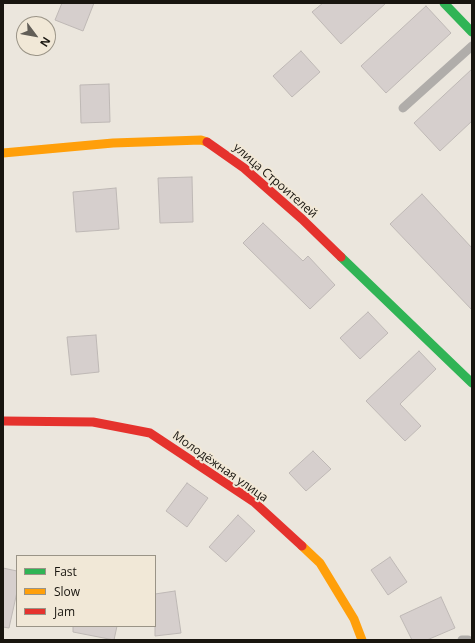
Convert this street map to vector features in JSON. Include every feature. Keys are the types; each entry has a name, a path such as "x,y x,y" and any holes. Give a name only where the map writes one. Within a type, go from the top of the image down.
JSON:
{"street":[{"path":"444,3 472,32"},
{"name":"улица Строителей","path":"3,152 113,143 201,140 212,144 244,168 302,219 472,383"},
{"name":"Молодёжная улица","path":"3,421 93,422 150,433 254,502 320,563 354,619 362,640"}],"lane":[{"path":"403,108 472,46"},
{"path":"462,640 468,640"}],"building":[{"path":"62,3 94,3 83,31 56,20"},
{"path":"323,3 386,3 341,44 312,12"},
{"path":"426,6 451,33 386,93 361,66"},
{"path":"301,51 320,72 292,97 273,76"},
{"path":"472,69 472,121 440,151 414,123"},
{"path":"109,84 110,122 81,123 80,85"},
{"path":"192,177 193,222 160,223 158,178"},
{"path":"116,188 119,229 76,232 73,192"},
{"path":"422,194 472,248 472,310 390,224"},
{"path":"263,223 303,261 308,256 335,285 310,309 243,243"},
{"path":"368,312 388,333 360,359 340,338"},
{"path":"96,335 99,372 71,375 67,337"},
{"path":"419,351 436,369 400,404 421,426 405,441 366,401"},
{"path":"313,451 331,469 306,491 289,473"},
{"path":"187,483 208,498 187,527 166,511"},
{"path":"238,515 255,531 226,562 209,547"},
{"path":"390,557 407,582 388,595 371,570"},
{"path":"3,568 16,571 16,596 9,628 3,627"},
{"path":"175,591 181,633 155,636 156,594"},
{"path":"441,597 455,628 427,640 412,640 400,616"},
{"path":"73,627 117,627 114,640 73,632"}],"traffic: fast":[{"path":"444,3 472,32"},
{"path":"341,257 472,383"}],"traffic: slow":[{"path":"3,153 113,143 201,140 207,142"},
{"path":"302,546 320,563 354,619 362,640"}],"traffic: jam":[{"path":"207,142 244,168 302,219 341,257"},
{"path":"3,421 93,422 150,433 254,502 302,546"}]}
